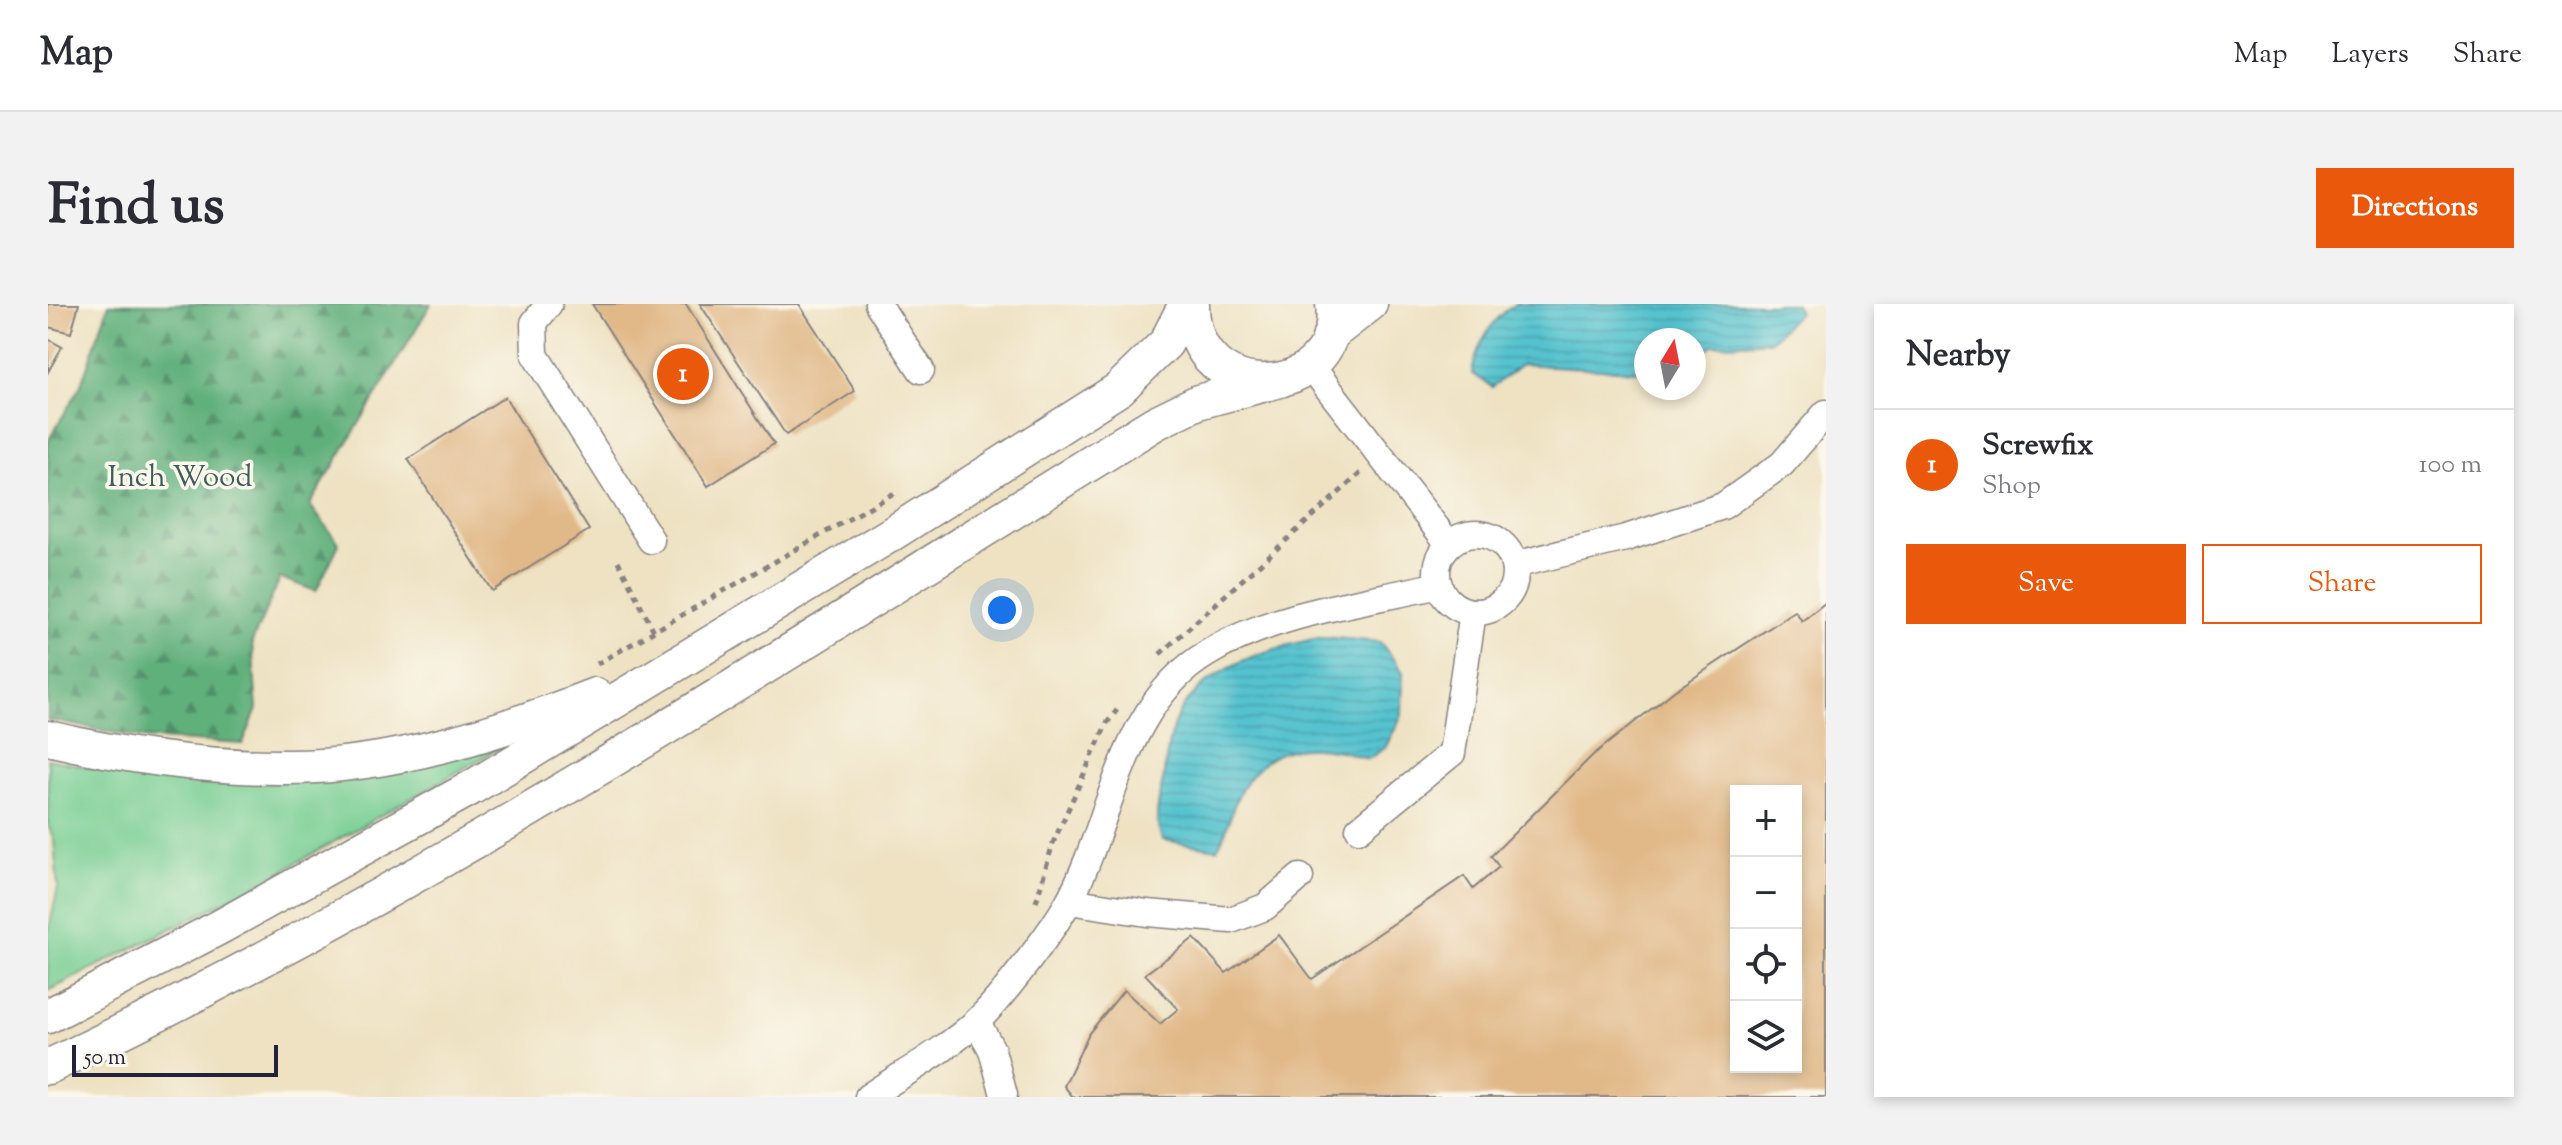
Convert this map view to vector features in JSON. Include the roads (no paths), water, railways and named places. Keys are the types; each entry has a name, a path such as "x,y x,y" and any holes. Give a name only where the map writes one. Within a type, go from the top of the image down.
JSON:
{"main road":[{"path":"1189,304 1197,337 1218,367 1249,381 1295,373"},
{"path":"48,1016 399,830 890,535 1119,389 1166,343 1189,304"},
{"path":"48,1067 153,1018 496,831 1155,423 1198,402 1295,373 1332,319 1370,304"},
{"path":"48,738 186,764 290,768 362,760 430,748 494,730 558,710 676,664"}],"lane":[{"path":"549,304 534,323 535,355 651,540"},
{"path":"878,304 921,370"},
{"path":"1295,373 1449,544"},
{"path":"1514,565 1626,538 1723,506 1782,464 1826,413"},
{"path":"1472,534 1494,538 1510,552 1514,565 1513,584 1507,596 1493,608 1473,612 1449,600 1439,585 1437,572 1441,555 1449,544 1472,534"},
{"path":"868,1097 977,1022 1069,901 1130,744 1166,687 1206,654 1263,626 1439,585"},
{"path":"1359,829 1452,753 1473,612"},
{"path":"1069,901 1147,913 1231,920 1265,907 1300,877"},
{"path":"977,1022 992,1050 999,1096"}],"water":[{"path":"1515,304 1795,304 1799,312 1770,341 1713,345 1706,350 1706,328 1634,328 1634,371 1522,364 1492,387 1472,373 1474,362 1481,343"},
{"path":"1323,637 1380,642 1403,672 1402,715 1385,748 1368,759 1310,748 1276,755 1248,779 1217,849 1163,840 1158,826 1158,803 1171,734 1182,709 1210,679 1227,668 1264,652"}],"place":[{"name":"Screwfix","path":"683,374"}],"park label":[{"name":"Inch Wood","path":"180,478"}]}
